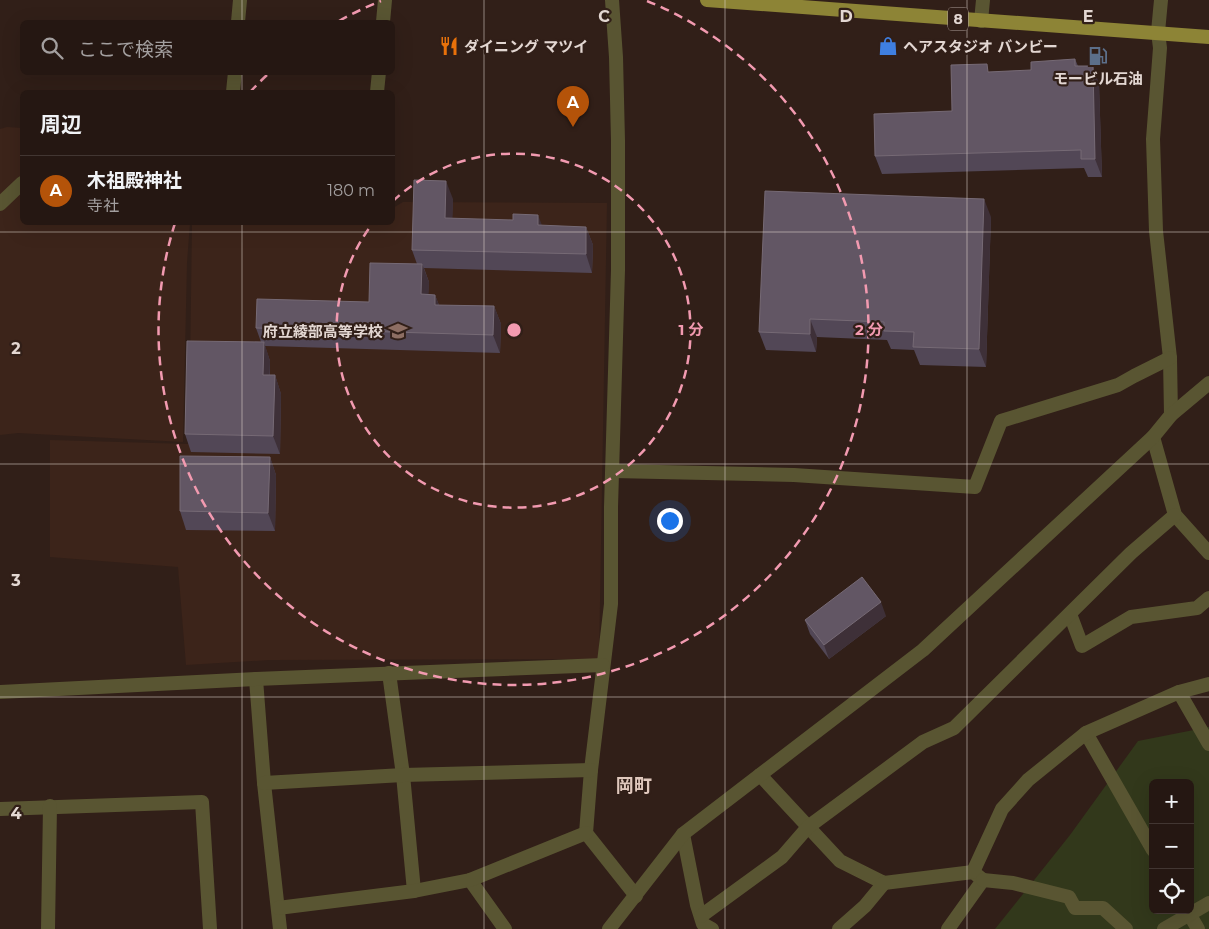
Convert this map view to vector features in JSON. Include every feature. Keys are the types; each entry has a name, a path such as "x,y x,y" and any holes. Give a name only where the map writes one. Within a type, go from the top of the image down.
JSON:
{"main road":[{"name":"8","path":"707,0 1209,37"}],"street":[{"path":"238,20 240,0"},
{"path":"383,20 385,0"},
{"path":"612,0 616,57 618,141 618,270 613,393 611,604 591,770 586,833 636,896"},
{"path":"981,21 983,0"},
{"path":"1161,0 1158,32 1160,48 1153,139 1155,213 1170,358 1171,415"},
{"path":"233,90 235,75"},
{"path":"377,90 379,75"},
{"path":"0,204 20,185"},
{"path":"613,470 794,475 975,487 1001,421 1118,385 1170,358"},
{"path":"609,929 683,834 922,650 1153,437 1171,415 1209,383"},
{"path":"1153,437 1175,515 1209,554"},
{"path":"701,916 782,857 808,827 922,742 954,728 1131,553 1175,515"},
{"path":"1070,614 1082,646 1131,617 1197,608 1209,598"},
{"path":"0,692 256,679 603,665"},
{"path":"389,674 404,775 414,891"},
{"path":"256,679 264,783 280,929"},
{"path":"948,929 978,876 1002,810 1028,780 1086,734 1179,692 1209,684"},
{"path":"1179,692 1209,744"},
{"path":"1086,734 1149,843"},
{"path":"264,783 404,775 591,770"},
{"path":"760,774 840,861 884,882 978,876 1014,882 1068,897 1075,908 1103,908 1126,929"},
{"path":"0,809 202,802 210,929"},
{"path":"48,929 50,806"},
{"path":"278,908 414,891 470,880 586,833"},
{"path":"683,834 697,905 703,924 712,929"},
{"path":"470,880 504,929"},
{"path":"839,929 866,906 884,882"},
{"path":"1194,909 1209,903"},
{"path":"1164,929 1185,914"},
{"path":"1189,914 1198,929"}],"shaded area":[{"path":"7,127 20,128 20,225 190,225 187,263 183,442 18,433 0,435 0,129"},
{"name":"府立綾部高等学校","path":"403,202 607,203 599,659 269,660 186,665 178,567 50,557 50,440 189,444 192,225 395,225 395,207"}],"green space":[{"path":"1209,727 1209,929 995,929 1070,835 1138,741"}],"building":[{"path":"1075,59 1075,66 1093,66 1095,159 1081,159 1081,150 875,156 874,114 952,111 951,65 987,64 988,72 1031,70 1031,62"},
{"path":"414,180 446,181 445,218 513,220 513,214 538,215 538,225 586,227 586,254 412,250"},
{"path":"765,191 984,199 979,349 913,347 914,332 884,331 884,322 810,319 810,334 759,332"},
{"path":"370,263 422,264 421,294 435,295 435,305 494,306 493,335 256,328 257,299 369,302"},
{"path":"187,341 264,342 263,375 275,375 273,436 185,434"},
{"path":"180,456 270,457 268,513 180,511"},
{"path":"862,577 881,602 824,645 805,620"}],"place":[{"name":"ダイニング マツイ","path":"449,46"},
{"name":"ヘアスタジオ バンビー","path":"888,46"},
{"name":"モービル石油","path":"1098,56"},
{"name":"木祖殿神社","path":"573,127"},
{"name":"府立綾部高等学校","path":"398,331"}],"district":[{"name":"岡町","path":"634,786"}]}
